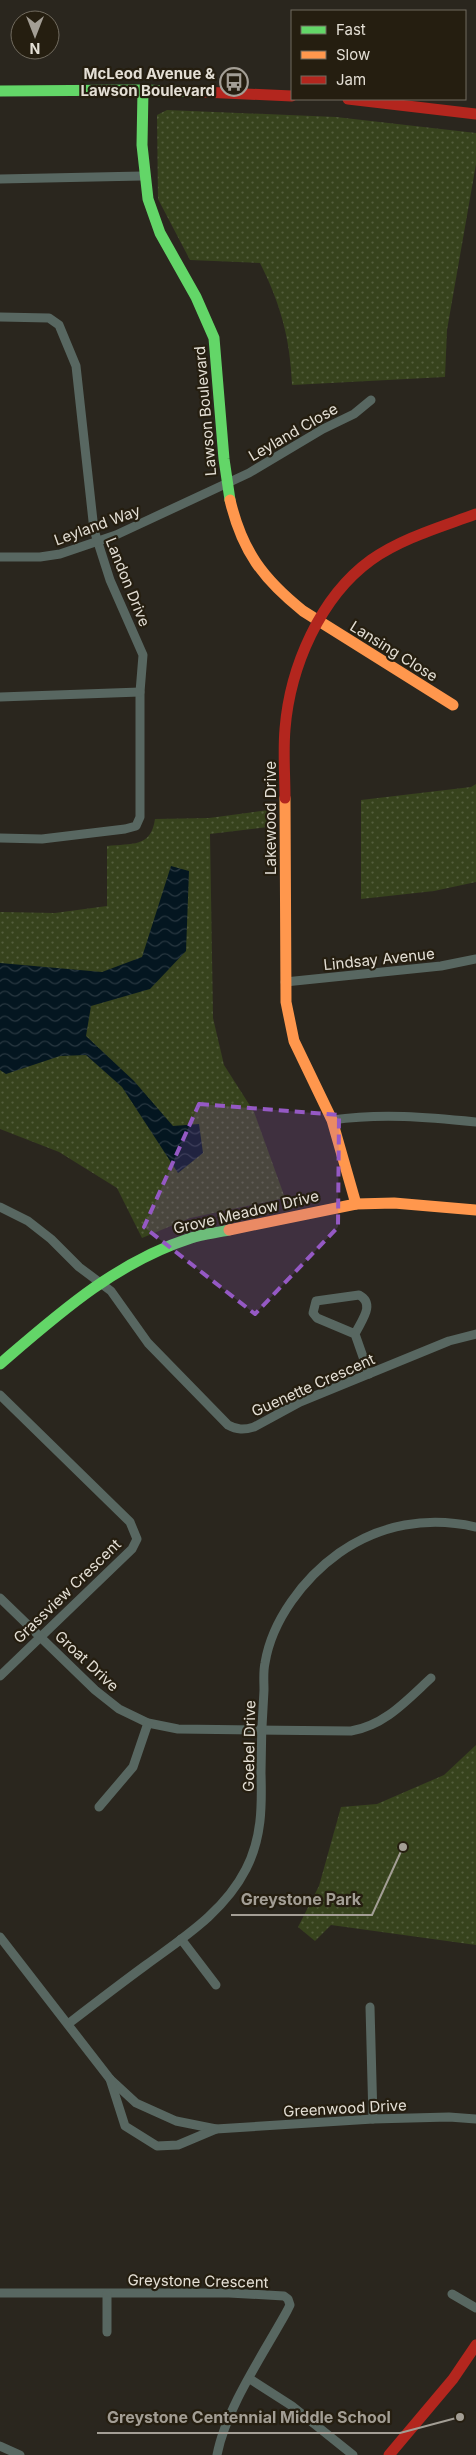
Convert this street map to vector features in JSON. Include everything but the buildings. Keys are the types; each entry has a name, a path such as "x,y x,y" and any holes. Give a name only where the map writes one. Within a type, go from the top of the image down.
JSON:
{"street":[{"path":"0,91 143,90 291,96"},
{"name":"Lawson Boulevard","path":"143,90 142,176 150,209 160,233 207,315 214,338 226,485 243,539 262,572 281,593 319,622"},
{"path":"357,100 476,114"},
{"path":"0,179 142,176"},
{"name":"Landon Drive","path":"0,317 42,317 49,318 59,325 76,366 88,487 97,542 110,580 143,655 140,692 140,817 136,826 125,830 42,839 0,838"},
{"name":"Leyland Close","path":"226,485 323,428 354,414 371,400"},
{"name":"Leyland Way","path":"0,557 51,556 97,542 226,485"},
{"name":"Lakewood Drive","path":"356,1204 332,1120 294,1041 289,1025 285,982 285,729 288,700 296,669 308,641 319,622 350,579 371,560 407,540 476,514"},
{"name":"Lansing Close","path":"319,622 453,705"},
{"path":"0,697 140,692"},
{"name":"Lindsay Avenue","path":"285,982 441,966 476,959"},
{"path":"332,1120 360,1116 400,1115 476,1122"},
{"name":"Grove Meadow Drive","path":"0,1364 58,1314 101,1282 147,1256 192,1238 356,1204 394,1203 476,1210"},
{"name":"Guenette Crescent","path":"0,1207 28,1221 79,1267 101,1282 116,1297 154,1350 228,1425 234,1428 248,1429 254,1427 287,1408 449,1341 476,1334"},
{"path":"355,1334 317,1318 313,1313 316,1302 358,1295 365,1298 368,1304 367,1311 355,1334 369,1374"},
{"name":"Grassview Crescent","path":"0,1395 130,1522 137,1539 132,1549 0,1676"},
{"name":"Goebel Drive","path":"68,2024 203,1922 226,1901 242,1877 253,1853 262,1808 261,1732 264,1664 270,1641 280,1620 294,1599 330,1560 365,1538 400,1525 421,1522 445,1522 476,1526"},
{"name":"Groat Drive","path":"0,1598 95,1690 119,1708 148,1723 178,1729 333,1732 366,1728 392,1715 430,1678"},
{"path":"99,1806 133,1767 148,1723"},
{"name":"Greenwood Drive","path":"0,1937 110,2079 136,2103 176,2120 216,2129 373,2119 449,2117 476,2119"},
{"path":"181,1939 216,1985"},
{"path":"370,2007 373,2119"},
{"name":"Greenwood Drive","path":"110,2079 125,2126 157,2146 178,2145 216,2129"},
{"name":"Greystone Crescent","path":"0,2293 229,2293 284,2296 288,2299 290,2305 234,2409 219,2445 218,2455"},
{"name":"Greystone Crescent","path":"107,2294 107,2332"},
{"path":"452,2294 476,2308"},
{"path":"389,2455 453,2378 476,2345"},
{"path":"250,2379 299,2411 353,2455"},
{"path":"0,2446 20,2455"}],"highlighted area":[{"path":"199,1104 339,1115 338,1227 255,1314 144,1227"}],"green space":[{"path":"167,110 336,117 476,133 476,164 447,330 445,377 292,385 287,337 274,293 260,263 190,260 158,199 157,115"},
{"path":"476,784 476,882 434,891 361,899 361,800 471,787"},
{"path":"268,810 268,827 210,834 213,1018 224,1065 254,1112 285,1198 190,1218 142,1238 117,1188 59,1152 0,1129 0,912 55,913 107,906 107,846 132,844 145,839 153,828 155,819 209,818"},
{"path":"476,1745 476,1945 331,1925 315,1941 298,1927 319,1886 341,1807 377,1804 444,1775"}],"water":[{"path":"171,866 189,871 186,951 150,989 91,1006 86,1036 134,1081 173,1126 199,1124 203,1153 178,1173 122,1087 86,1055 60,1056 6,1074 0,1070 0,963 102,972 142,957"}],"traffic: fast":[{"path":"143,90 142,145 148,199 160,233 196,297 214,338 224,459 230,500"},
{"path":"0,91 143,90 203,92"},
{"path":"0,1364 66,1308 113,1275 164,1248 196,1237 229,1230"}],"traffic: slow":[{"path":"230,500 241,534 256,563 289,599 303,611 453,705"},
{"path":"285,798 286,1002 294,1041 332,1120 356,1204"},
{"path":"229,1230 356,1204 394,1203 476,1210"}],"traffic: jam":[{"path":"203,92 291,96"},
{"path":"357,100 476,114"},
{"path":"285,798 284,738 288,705 301,658 323,613 353,575 383,552 409,539 476,514"},
{"path":"389,2455 453,2379 476,2345"}],"place":[{"name":"McLeod Avenue & Lawson Boulevard","path":"234,82"},
{"name":"Greystone Park","path":"403,1847"},
{"name":"Greystone Centennial Middle School","path":"460,2417"}]}
